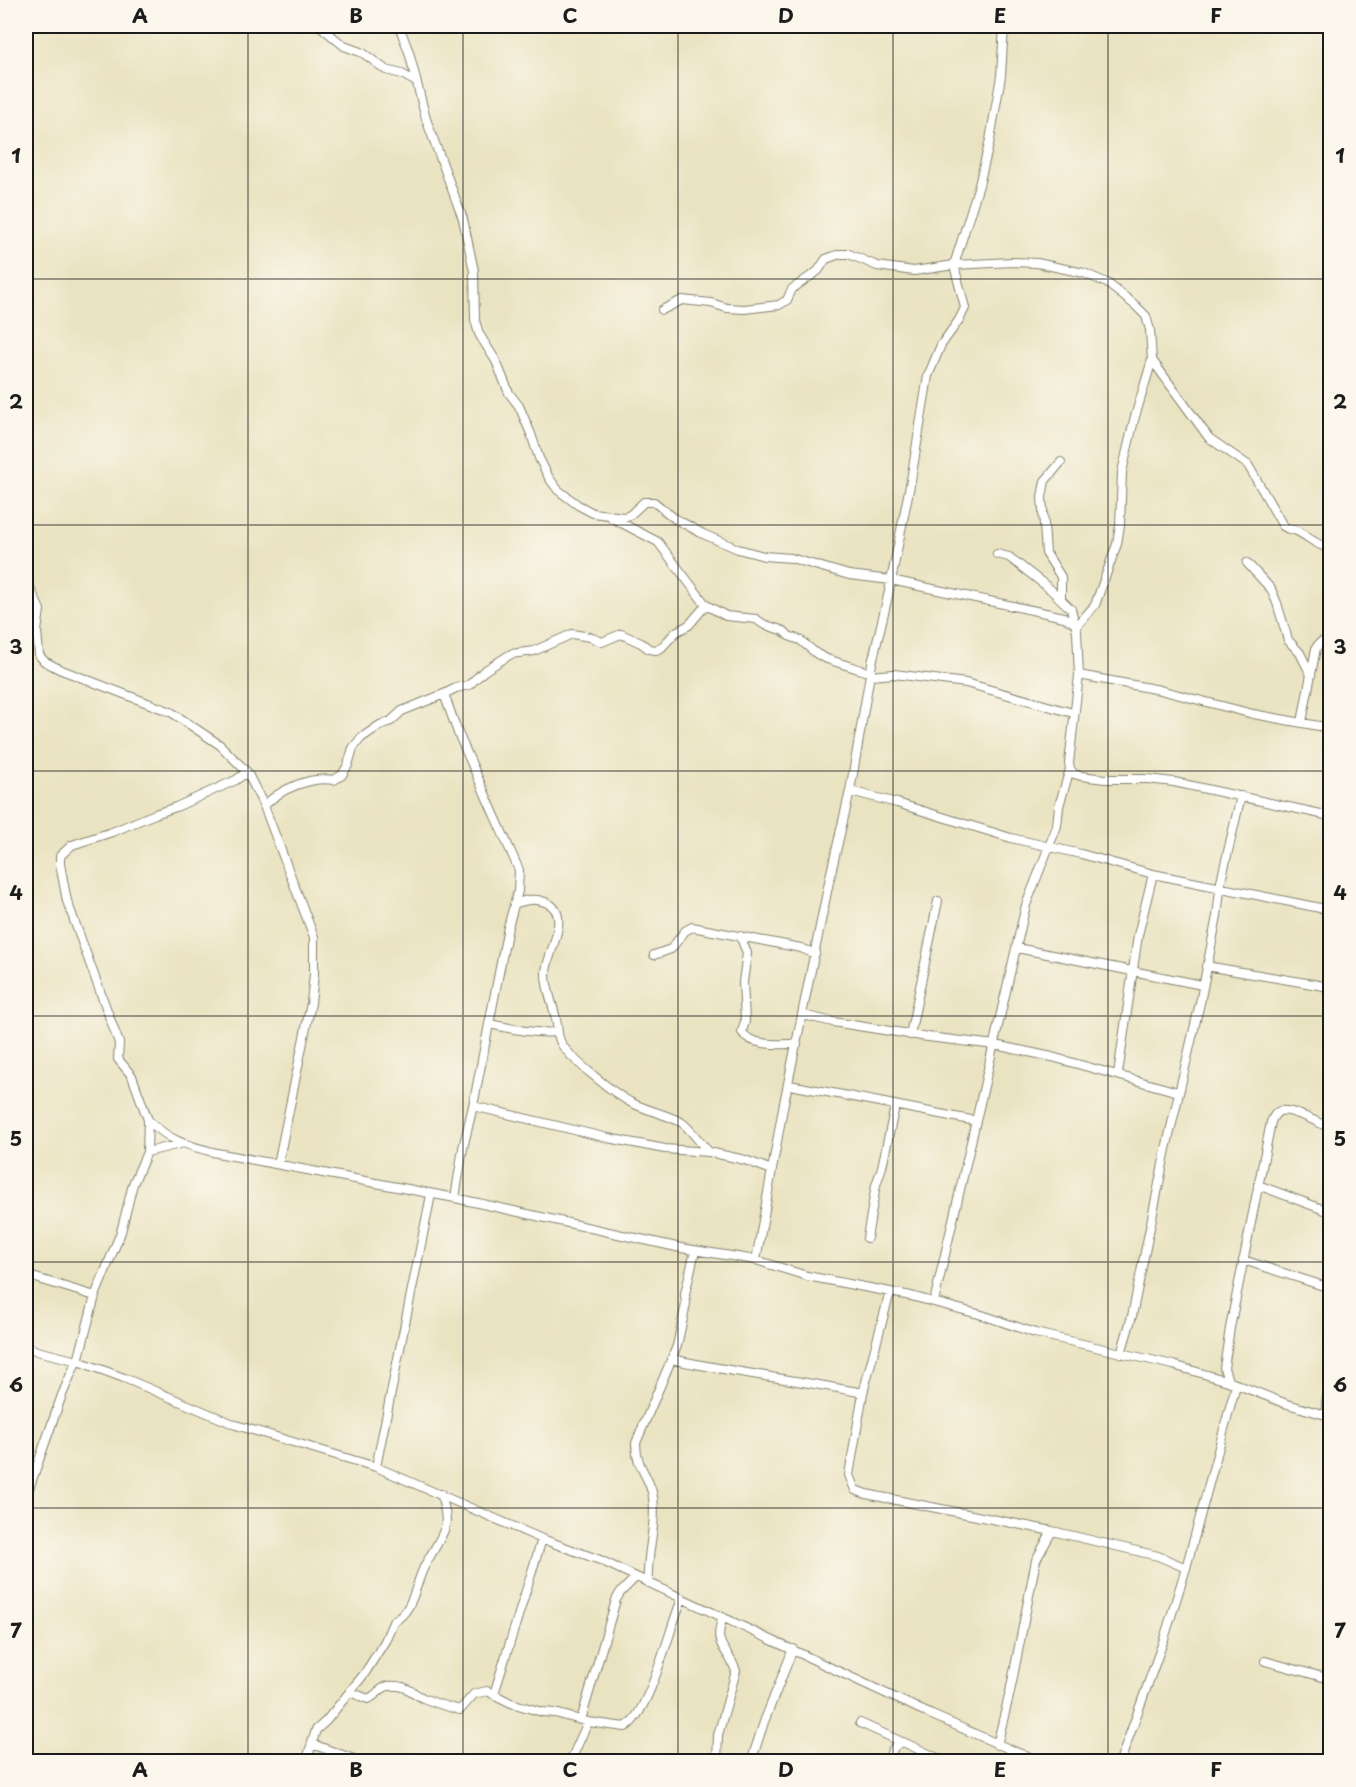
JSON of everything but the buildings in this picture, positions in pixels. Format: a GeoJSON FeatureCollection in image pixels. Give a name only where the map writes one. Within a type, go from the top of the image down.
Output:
{"type":"FeatureCollection","features":[{"type":"Feature","properties":{"kind":"street"},"geometry":{"type":"LineString","coordinates":[[320,26],[344,46],[363,53],[386,70],[402,74],[416,82]]}},
{"type":"Feature","properties":{"kind":"street"},"geometry":{"type":"LineString","coordinates":[[399,26],[426,119],[463,219],[474,271],[476,320],[479,334],[496,361],[509,393],[519,406],[539,458],[558,490],[578,505],[594,513],[624,517],[630,515],[644,502],[654,502],[674,518],[738,549],[791,558],[849,575],[891,579],[1064,617],[1076,626]]}},
{"type":"Feature","properties":{"kind":"street"},"geometry":{"type":"LineString","coordinates":[[756,1260],[830,877],[850,791],[870,674],[912,472],[928,376],[941,345],[959,320],[964,308],[954,265],[979,185],[990,140],[1001,76],[1004,26]]}},
{"type":"Feature","properties":{"kind":"street"},"geometry":{"type":"LineString","coordinates":[[662,310],[681,300],[736,308],[779,305],[787,300],[792,289],[818,271],[826,259],[840,254],[849,254],[877,266],[914,271],[954,265],[1037,263],[1084,273],[1107,283],[1146,316],[1150,330],[1152,360],[1134,420],[1122,472],[1117,544],[1095,605],[1076,626]]}},
{"type":"Feature","properties":{"kind":"street"},"geometry":{"type":"LineString","coordinates":[[1152,360],[1209,438],[1248,465],[1283,526],[1330,548]]}},
{"type":"Feature","properties":{"kind":"street"},"geometry":{"type":"LineString","coordinates":[[1061,462],[1045,481],[1042,497],[1046,553],[1061,577],[1061,599]]}},
{"type":"Feature","properties":{"kind":"street"},"geometry":{"type":"LineString","coordinates":[[608,516],[645,533],[658,542],[706,605],[726,616],[756,619],[763,624],[784,631],[827,659],[870,674],[894,674],[966,683],[1073,713]]}},
{"type":"Feature","properties":{"kind":"street"},"geometry":{"type":"LineString","coordinates":[[997,554],[1008,557],[1071,609],[1076,626],[1079,675],[1068,763],[1074,774],[1105,779],[1147,779],[1174,782],[1330,816]]}},
{"type":"Feature","properties":{"kind":"street"},"geometry":{"type":"LineString","coordinates":[[1247,562],[1271,589],[1288,640],[1300,652],[1311,675]]}},
{"type":"Feature","properties":{"kind":"street"},"geometry":{"type":"LineString","coordinates":[[26,579],[40,610],[37,632],[39,655],[44,660],[59,669],[145,704],[171,712],[220,745],[247,772],[264,806],[314,937],[311,1003],[279,1164]]}},
{"type":"Feature","properties":{"kind":"street"},"geometry":{"type":"LineString","coordinates":[[264,806],[282,791],[308,781],[317,778],[334,780],[342,775],[353,748],[361,738],[380,724],[391,721],[402,711],[456,688],[469,685],[484,671],[512,654],[534,651],[572,634],[590,636],[602,642],[621,634],[649,649],[656,650],[661,648],[676,632],[689,625],[706,605]]}},
{"type":"Feature","properties":{"kind":"street"},"geometry":{"type":"LineString","coordinates":[[1302,722],[1319,643],[1325,640],[1330,641]]}},
{"type":"Feature","properties":{"kind":"street"},"geometry":{"type":"LineString","coordinates":[[1079,675],[1160,690],[1253,714],[1330,728]]}},
{"type":"Feature","properties":{"kind":"street"},"geometry":{"type":"LineString","coordinates":[[444,694],[458,733],[519,870],[518,891],[463,1148],[455,1198]]}},
{"type":"Feature","properties":{"kind":"street"},"geometry":{"type":"LineString","coordinates":[[934,1302],[1026,905],[1037,872],[1050,847],[1057,826],[1059,806],[1070,769]]}},
{"type":"Feature","properties":{"kind":"street"},"geometry":{"type":"LineString","coordinates":[[26,1497],[62,1395],[78,1360],[95,1296],[121,1232],[132,1184],[147,1152],[148,1120],[132,1076],[118,1059],[118,1044],[67,901],[60,856],[72,845],[177,807],[236,780],[247,772]]}},
{"type":"Feature","properties":{"kind":"street"},"geometry":{"type":"LineString","coordinates":[[850,791],[897,802],[1011,838],[1153,874],[1330,910]]}},
{"type":"Feature","properties":{"kind":"street"},"geometry":{"type":"LineString","coordinates":[[1121,1354],[1132,1316],[1178,1092],[1200,1003],[1217,916],[1220,888],[1241,796]]}},
{"type":"Feature","properties":{"kind":"street"},"geometry":{"type":"LineString","coordinates":[[1118,1074],[1138,935],[1153,874]]}},
{"type":"Feature","properties":{"kind":"street"},"geometry":{"type":"LineString","coordinates":[[514,904],[526,900],[540,900],[550,904],[557,912],[559,922],[557,934],[545,974],[560,1041],[568,1053],[628,1101],[688,1126],[709,1152]]}},
{"type":"Feature","properties":{"kind":"street"},"geometry":{"type":"LineString","coordinates":[[910,1035],[938,901]]}},
{"type":"Feature","properties":{"kind":"street"},"geometry":{"type":"LineString","coordinates":[[654,955],[671,949],[689,927],[801,948],[815,954]]}},
{"type":"Feature","properties":{"kind":"street"},"geometry":{"type":"LineString","coordinates":[[740,936],[747,953],[743,982],[745,1021],[742,1032],[749,1039],[797,1044]]}},
{"type":"Feature","properties":{"kind":"street"},"geometry":{"type":"LineString","coordinates":[[1017,948],[1202,985]]}},
{"type":"Feature","properties":{"kind":"street"},"geometry":{"type":"LineString","coordinates":[[1206,966],[1330,987]]}},
{"type":"Feature","properties":{"kind":"street"},"geometry":{"type":"LineString","coordinates":[[803,1015],[910,1035],[995,1045],[1052,1057],[1178,1092]]}},
{"type":"Feature","properties":{"kind":"street"},"geometry":{"type":"LineString","coordinates":[[489,1024],[544,1033],[558,1032]]}},
{"type":"Feature","properties":{"kind":"street"},"geometry":{"type":"LineString","coordinates":[[789,1085],[976,1121]]}},
{"type":"Feature","properties":{"kind":"street"},"geometry":{"type":"LineString","coordinates":[[473,1106],[665,1149],[709,1152],[745,1160],[772,1170]]}},
{"type":"Feature","properties":{"kind":"street"},"geometry":{"type":"LineString","coordinates":[[867,1238],[876,1185],[895,1106]]}},
{"type":"Feature","properties":{"kind":"street"},"geometry":{"type":"LineString","coordinates":[[1228,1381],[1224,1368],[1230,1328],[1274,1114],[1281,1110],[1290,1112],[1330,1128]]}},
{"type":"Feature","properties":{"kind":"street"},"geometry":{"type":"LineString","coordinates":[[148,1120],[164,1135],[181,1143],[217,1153],[455,1198],[590,1230],[695,1251],[756,1260],[807,1276],[934,1302],[1035,1333],[1173,1365],[1228,1381],[1284,1403],[1330,1417]]}},
{"type":"Feature","properties":{"kind":"street"},"geometry":{"type":"LineString","coordinates":[[147,1152],[181,1143]]}},
{"type":"Feature","properties":{"kind":"street"},"geometry":{"type":"LineString","coordinates":[[1258,1185],[1330,1212]]}},
{"type":"Feature","properties":{"kind":"street"},"geometry":{"type":"LineString","coordinates":[[376,1467],[431,1195]]}},
{"type":"Feature","properties":{"kind":"street"},"geometry":{"type":"LineString","coordinates":[[648,1582],[647,1563],[653,1523],[653,1497],[636,1456],[636,1443],[671,1359],[682,1325],[686,1304],[685,1294],[695,1251]]}},
{"type":"Feature","properties":{"kind":"street"},"geometry":{"type":"LineString","coordinates":[[1244,1260],[1330,1288]]}},
{"type":"Feature","properties":{"kind":"street"},"geometry":{"type":"LineString","coordinates":[[26,1275],[95,1296]]}},
{"type":"Feature","properties":{"kind":"street"},"geometry":{"type":"LineString","coordinates":[[890,1292],[863,1393],[849,1475],[855,1490],[1053,1531],[1158,1556],[1186,1568]]}},
{"type":"Feature","properties":{"kind":"street"},"geometry":{"type":"LineString","coordinates":[[26,1346],[37,1351],[78,1360],[236,1425],[376,1467],[648,1582],[997,1745],[1039,1761]]}},
{"type":"Feature","properties":{"kind":"street"},"geometry":{"type":"LineString","coordinates":[[671,1359],[738,1372],[817,1383],[863,1393]]}},
{"type":"Feature","properties":{"kind":"street"},"geometry":{"type":"LineString","coordinates":[[1330,1381],[1326,1403],[1330,1417]]}},
{"type":"Feature","properties":{"kind":"street"},"geometry":{"type":"LineString","coordinates":[[1120,1761],[1164,1639],[1186,1568],[1236,1385]]}},
{"type":"Feature","properties":{"kind":"street"},"geometry":{"type":"LineString","coordinates":[[306,1761],[316,1730],[365,1673],[386,1641],[393,1622],[400,1618],[410,1605],[424,1567],[446,1524],[441,1494]]}},
{"type":"Feature","properties":{"kind":"street"},"geometry":{"type":"LineString","coordinates":[[997,1745],[1036,1560],[1053,1531]]}},
{"type":"Feature","properties":{"kind":"street"},"geometry":{"type":"LineString","coordinates":[[494,1694],[542,1539]]}},
{"type":"Feature","properties":{"kind":"street"},"geometry":{"type":"LineString","coordinates":[[570,1761],[584,1721],[616,1600],[636,1577]]}},
{"type":"Feature","properties":{"kind":"street"},"geometry":{"type":"LineString","coordinates":[[350,1692],[368,1699],[374,1697],[385,1687],[400,1686],[414,1690],[424,1698],[460,1710],[474,1694],[487,1691],[521,1707],[584,1721],[625,1727],[634,1721],[662,1660],[682,1599]]}},
{"type":"Feature","properties":{"kind":"street"},"geometry":{"type":"LineString","coordinates":[[717,1761],[718,1735],[736,1671],[718,1639],[723,1617]]}},
{"type":"Feature","properties":{"kind":"street"},"geometry":{"type":"LineString","coordinates":[[751,1761],[793,1649]]}},
{"type":"Feature","properties":{"kind":"street"},"geometry":{"type":"LineString","coordinates":[[1265,1660],[1330,1679]]}},
{"type":"Feature","properties":{"kind":"street"},"geometry":{"type":"LineString","coordinates":[[860,1723],[946,1761]]}},
{"type":"Feature","properties":{"kind":"street"},"geometry":{"type":"LineString","coordinates":[[888,1761],[893,1749],[897,1744],[903,1742]]}},
{"type":"Feature","properties":{"kind":"street"},"geometry":{"type":"LineString","coordinates":[[312,1744],[362,1761]]}}]}
